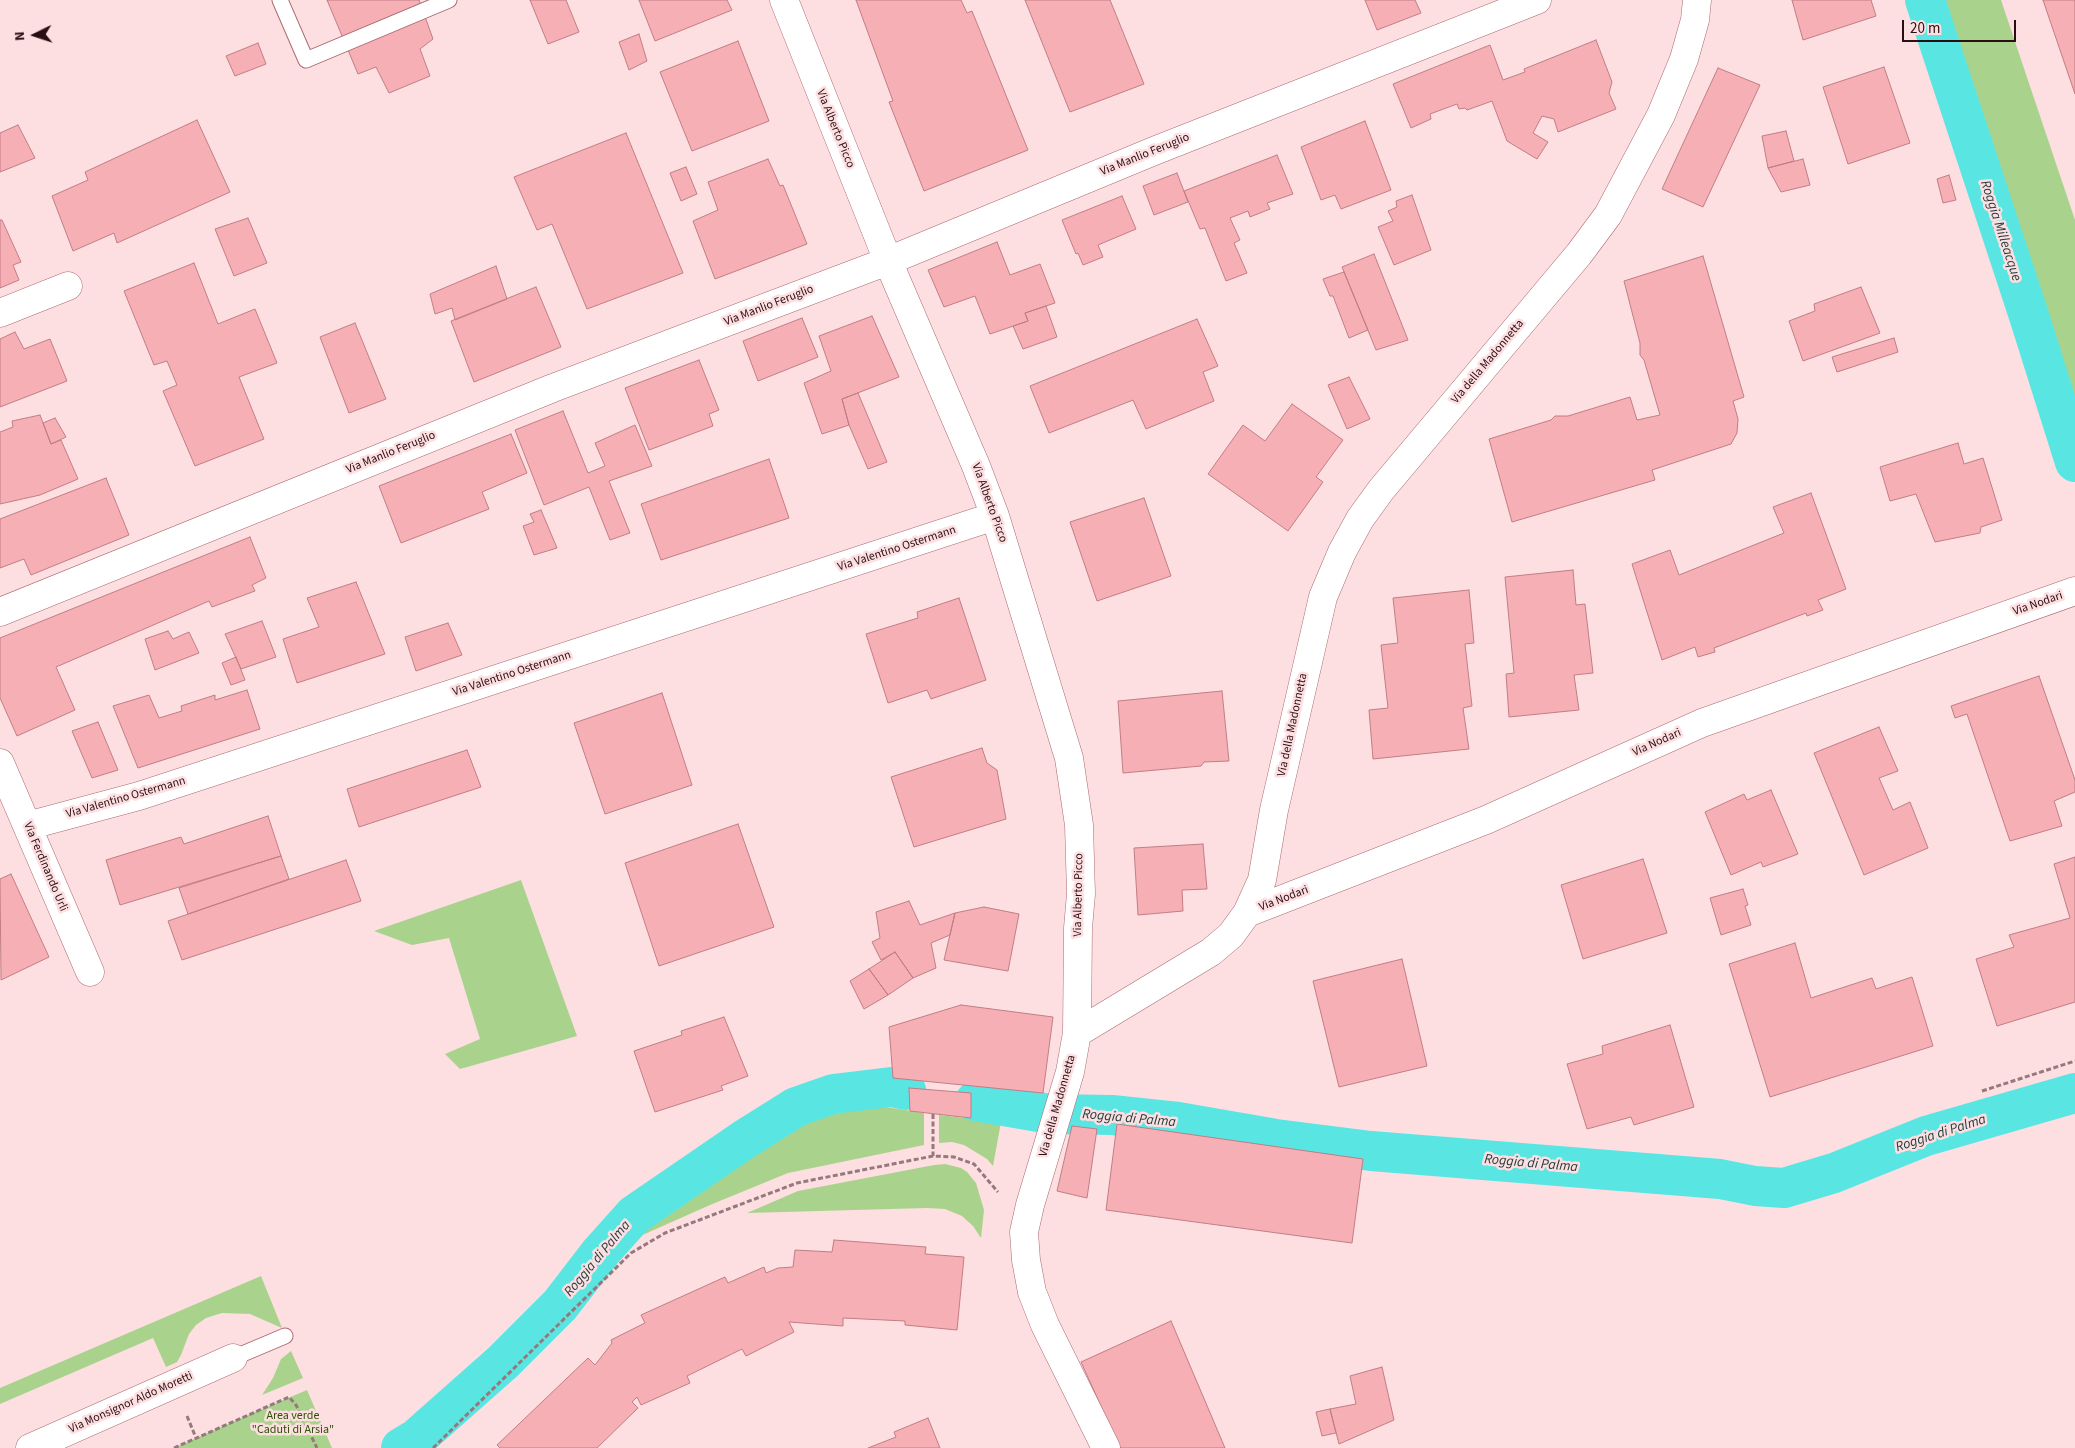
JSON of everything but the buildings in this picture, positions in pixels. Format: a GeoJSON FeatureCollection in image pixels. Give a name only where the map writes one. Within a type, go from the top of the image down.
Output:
{"type":"FeatureCollection","features":[{"type":"Feature","properties":{"kind":"street","name":"Via Alberto Picco"},"geometry":{"type":"LineString","coordinates":[[784,0],[888,261],[976,466],[995,516],[1065,742],[1075,791],[1079,825],[1081,894],[1078,936],[1077,1033]]}},
{"type":"Feature","properties":{"kind":"street","name":"Via Manlio Feruglio"},"geometry":{"type":"LineString","coordinates":[[0,612],[553,388],[888,261],[1154,151],[1537,0]]}},
{"type":"Feature","properties":{"kind":"street","name":"Via della Madonnetta"},"geometry":{"type":"LineString","coordinates":[[1106,1448],[1045,1325],[1032,1292],[1024,1232],[1030,1205],[1070,1072],[1077,1033],[1212,952],[1231,935],[1247,913],[1262,880],[1274,810],[1323,597],[1342,552],[1360,519],[1382,490],[1579,254],[1608,214],[1661,115],[1684,59],[1695,20],[1697,0]]}},
{"type":"Feature","properties":{"kind":"street"},"geometry":{"type":"LineString","coordinates":[[0,313],[68,286]]}},
{"type":"Feature","properties":{"kind":"street","name":"Via Valentino Ostermann"},"geometry":{"type":"LineString","coordinates":[[28,826],[149,793],[995,516]]}},
{"type":"Feature","properties":{"kind":"street","name":"Via Nodari"},"geometry":{"type":"LineString","coordinates":[[1247,913],[1486,820],[1702,723],[2075,591]]}},
{"type":"Feature","properties":{"kind":"street","name":"Via Ferdinando Urli"},"geometry":{"type":"LineString","coordinates":[[0,763],[90,972]]}},
{"type":"Feature","properties":{"kind":"street","name":"Via Monsignor Aldo Moretti"},"geometry":{"type":"LineString","coordinates":[[30,1448],[233,1358]]}},
{"type":"Feature","properties":{"kind":"lane"},"geometry":{"type":"LineString","coordinates":[[280,0],[306,60],[449,0]]}},
{"type":"Feature","properties":{"kind":"lane"},"geometry":{"type":"LineString","coordinates":[[233,1358],[285,1336]]}},
{"type":"Feature","properties":{"kind":"path"},"geometry":{"type":"LineString","coordinates":[[1982,1091],[2075,1061]]}},
{"type":"Feature","properties":{"kind":"path"},"geometry":{"type":"LineString","coordinates":[[933,1114],[933,1156]]}},
{"type":"Feature","properties":{"kind":"path"},"geometry":{"type":"LineString","coordinates":[[434,1448],[631,1253],[665,1233],[797,1183],[933,1156],[954,1157],[974,1164],[993,1186],[1024,1232]]}},
{"type":"Feature","properties":{"kind":"path"},"geometry":{"type":"LineString","coordinates":[[174,1448],[289,1398],[296,1404],[315,1447]]}},
{"type":"Feature","properties":{"kind":"path"},"geometry":{"type":"LineString","coordinates":[[184,1408],[196,1438]]}},
{"type":"Feature","properties":{"kind":"green space"},"geometry":{"type":"Polygon","coordinates":[[[1941,0],[2001,0],[2075,220],[2075,425],[1941,0]]]}},
{"type":"Feature","properties":{"kind":"green space"},"geometry":{"type":"Polygon","coordinates":[[[521,880],[577,1036],[460,1069],[445,1054],[480,1039],[449,938],[412,945],[374,931],[521,880]]]}},
{"type":"Feature","properties":{"kind":"green space"},"geometry":{"type":"Polygon","coordinates":[[[873,1105],[924,1113],[924,1145],[788,1173],[629,1241],[784,1126],[873,1105]]]}},
{"type":"Feature","properties":{"kind":"green space"},"geometry":{"type":"Polygon","coordinates":[[[939,1115],[1001,1122],[993,1166],[987,1159],[964,1145],[952,1142],[939,1143],[939,1115]]]}},
{"type":"Feature","properties":{"kind":"green space"},"geometry":{"type":"Polygon","coordinates":[[[945,1164],[961,1168],[976,1183],[984,1210],[981,1238],[973,1226],[962,1216],[945,1209],[747,1213],[798,1191],[945,1164]]]}},
{"type":"Feature","properties":{"kind":"green space"},"geometry":{"type":"Polygon","coordinates":[[[261,1276],[282,1328],[250,1314],[222,1313],[206,1318],[196,1325],[189,1334],[177,1362],[166,1367],[153,1338],[0,1404],[0,1388],[261,1276]]]}},
{"type":"Feature","properties":{"kind":"green space"},"geometry":{"type":"Polygon","coordinates":[[[291,1351],[303,1378],[262,1395],[273,1378],[281,1359],[291,1351]]]}},
{"type":"Feature","properties":{"kind":"green space","name":"Area verde \"Caduti di Arsia\""},"geometry":{"type":"Polygon","coordinates":[[[307,1390],[332,1448],[174,1448],[255,1412],[307,1390]]]}},
{"type":"Feature","properties":{"kind":"waterway","name":"Roggia Milleacque"},"geometry":{"type":"LineString","coordinates":[[1925,0],[2075,462]]}},
{"type":"Feature","properties":{"kind":"waterway","name":"Roggia di Palma"},"geometry":{"type":"LineString","coordinates":[[401,1448],[416,1439],[503,1362],[560,1305],[600,1253],[634,1215],[745,1139],[796,1107],[833,1094],[891,1087],[906,1090]]}},
{"type":"Feature","properties":{"kind":"waterway","name":"Roggia di Palma"},"geometry":{"type":"LineString","coordinates":[[975,1101],[1050,1114],[1112,1115],[1178,1122],[1276,1139],[1371,1151],[1720,1179],[1755,1186],[1784,1188],[1834,1173],[1926,1136],[2075,1093]]}}]}
